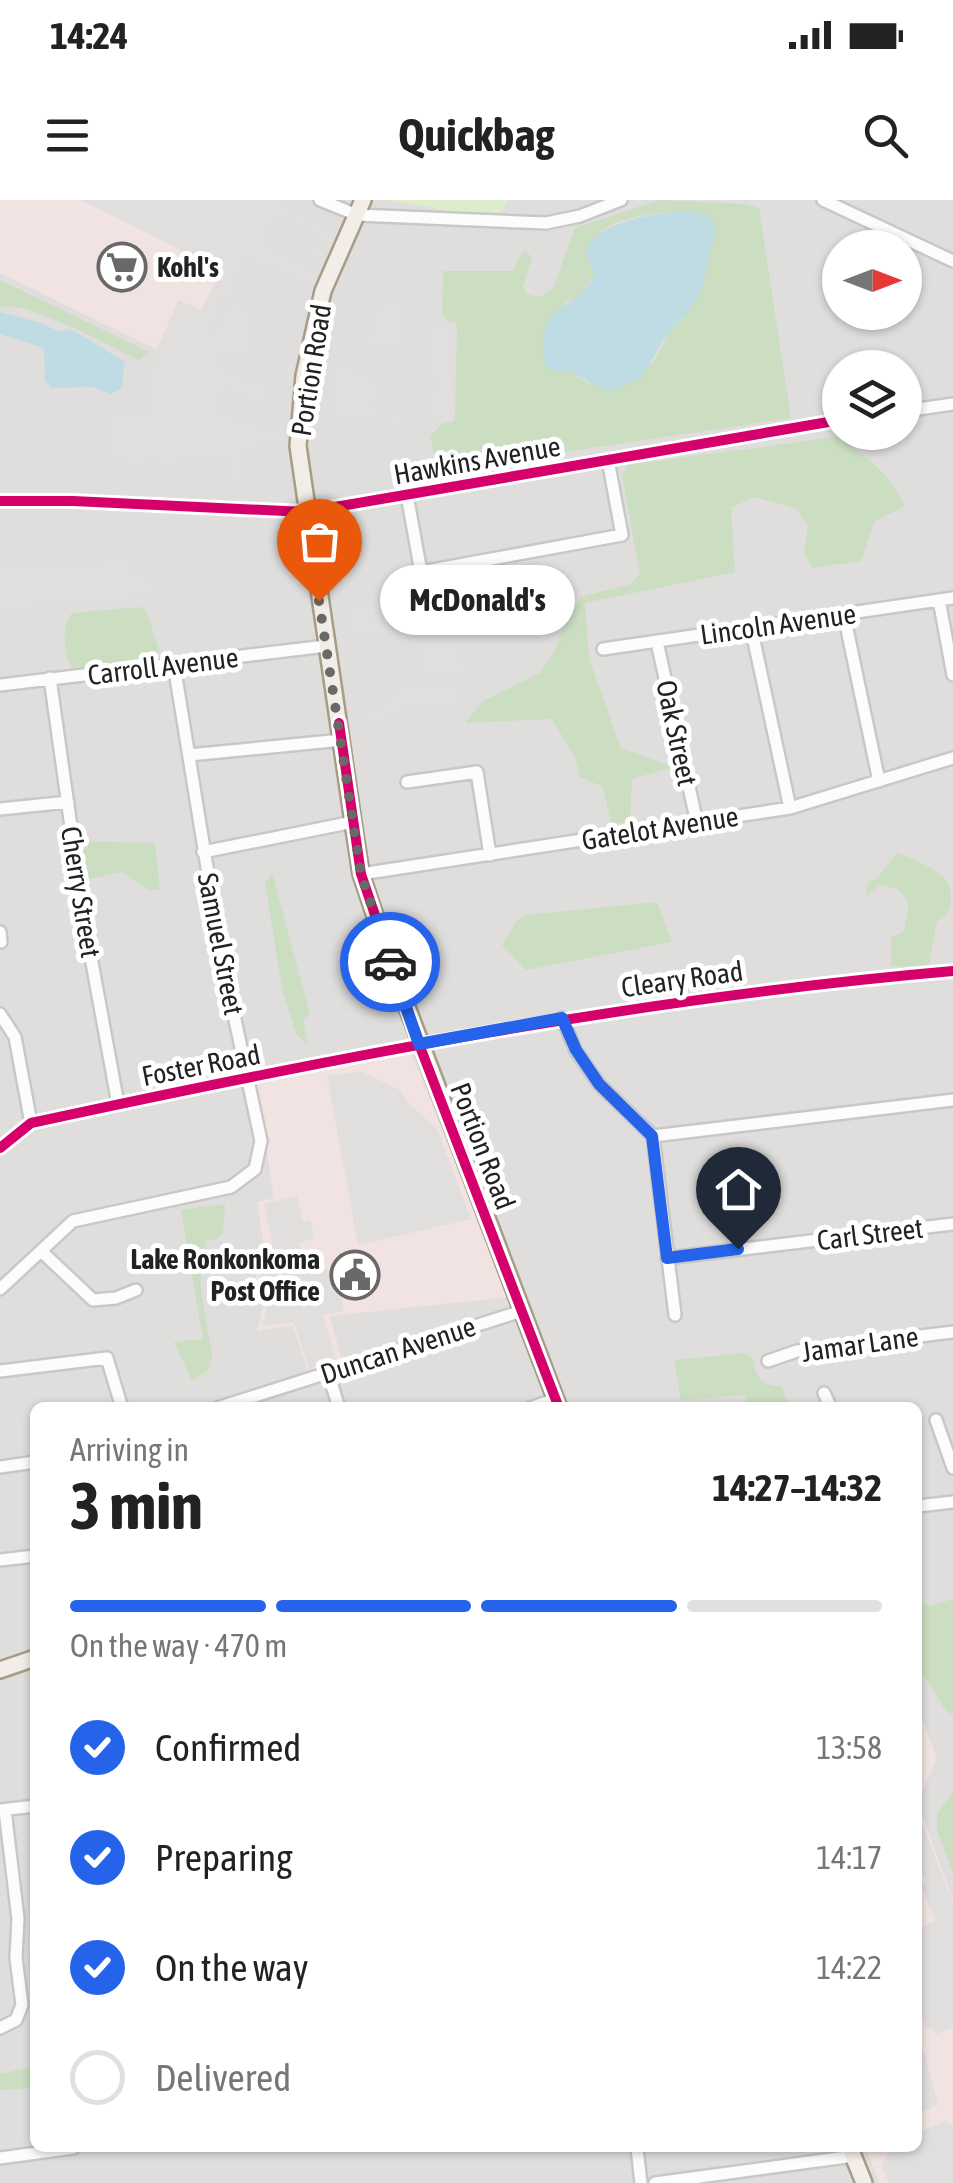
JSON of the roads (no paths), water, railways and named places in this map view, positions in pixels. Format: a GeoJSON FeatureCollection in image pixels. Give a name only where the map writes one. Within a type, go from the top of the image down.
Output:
{"type":"FeatureCollection","features":[{"type":"Feature","properties":{"kind":"main road","name":"Portion Road"},"geometry":{"type":"LineString","coordinates":[[360,208],[323,292],[304,376],[298,446],[352,822],[361,874],[419,1044],[556,1402]]}},
{"type":"Feature","properties":{"kind":"main road"},"geometry":{"type":"LineString","coordinates":[[0,1670],[30,1660]]}},
{"type":"Feature","properties":{"kind":"main road"},"geometry":{"type":"LineString","coordinates":[[852,2152],[864,2183]]}},
{"type":"Feature","properties":{"kind":"street"},"geometry":{"type":"LineString","coordinates":[[320,200],[360,208],[546,224],[621,200]]}},
{"type":"Feature","properties":{"kind":"street"},"geometry":{"type":"LineString","coordinates":[[826,200],[953,261]]}},
{"type":"Feature","properties":{"kind":"street"},"geometry":{"type":"LineString","coordinates":[[922,409],[953,404]]}},
{"type":"Feature","properties":{"kind":"street","name":"Hawkins Avenue"},"geometry":{"type":"LineString","coordinates":[[0,501],[306,512],[822,423]]}},
{"type":"Feature","properties":{"kind":"street"},"geometry":{"type":"LineString","coordinates":[[407,495],[421,572],[622,535],[608,460]]}},
{"type":"Feature","properties":{"kind":"street","name":"Lincoln Avenue"},"geometry":{"type":"LineString","coordinates":[[603,650],[953,598]]}},
{"type":"Feature","properties":{"kind":"street"},"geometry":{"type":"LineString","coordinates":[[939,600],[953,675]]}},
{"type":"Feature","properties":{"kind":"street"},"geometry":{"type":"LineString","coordinates":[[844,614],[879,780]]}},
{"type":"Feature","properties":{"kind":"street"},"geometry":{"type":"LineString","coordinates":[[750,627],[790,808]]}},
{"type":"Feature","properties":{"kind":"street","name":"Oak Street"},"geometry":{"type":"LineString","coordinates":[[657,642],[696,823]]}},
{"type":"Feature","properties":{"kind":"street","name":"Carroll Avenue"},"geometry":{"type":"LineString","coordinates":[[0,685],[326,646]]}},
{"type":"Feature","properties":{"kind":"street","name":"Samuel Street"},"geometry":{"type":"LineString","coordinates":[[0,1289],[74,1220],[220,1190],[250,1174],[258,1162],[262,1141],[222,959],[174,665]]}},
{"type":"Feature","properties":{"kind":"street","name":"Cherry Street"},"geometry":{"type":"LineString","coordinates":[[50,678],[84,919],[118,1104]]}},
{"type":"Feature","properties":{"kind":"street"},"geometry":{"type":"LineString","coordinates":[[189,755],[342,740]]}},
{"type":"Feature","properties":{"kind":"street","name":"Gatelot Avenue"},"geometry":{"type":"LineString","coordinates":[[361,874],[790,808],[953,758]]}},
{"type":"Feature","properties":{"kind":"street"},"geometry":{"type":"LineString","coordinates":[[408,782],[477,772],[490,854]]}},
{"type":"Feature","properties":{"kind":"street"},"geometry":{"type":"LineString","coordinates":[[0,810],[68,802]]}},
{"type":"Feature","properties":{"kind":"street"},"geometry":{"type":"LineString","coordinates":[[203,852],[352,822]]}},
{"type":"Feature","properties":{"kind":"street","name":"Cleary Road"},"geometry":{"type":"LineString","coordinates":[[419,1044],[562,1018],[818,983],[953,971]]}},
{"type":"Feature","properties":{"kind":"street"},"geometry":{"type":"LineString","coordinates":[[0,1014],[15,1037],[31,1123]]}},
{"type":"Feature","properties":{"kind":"street"},"geometry":{"type":"LineString","coordinates":[[562,1018],[576,1050],[599,1084],[652,1136],[674,1315]]}},
{"type":"Feature","properties":{"kind":"street","name":"Foster Road"},"geometry":{"type":"LineString","coordinates":[[0,1148],[31,1123],[419,1044]]}},
{"type":"Feature","properties":{"kind":"street"},"geometry":{"type":"LineString","coordinates":[[652,1136],[953,1100]]}},
{"type":"Feature","properties":{"kind":"street","name":"Carl Street"},"geometry":{"type":"LineString","coordinates":[[667,1258],[953,1224]]}},
{"type":"Feature","properties":{"kind":"street"},"geometry":{"type":"LineString","coordinates":[[40,1251],[92,1300],[116,1298],[136,1290]]}},
{"type":"Feature","properties":{"kind":"street","name":"Duncan Avenue"},"geometry":{"type":"LineString","coordinates":[[236,1402],[522,1311]]}},
{"type":"Feature","properties":{"kind":"street","name":"Jamar Lane"},"geometry":{"type":"LineString","coordinates":[[768,1361],[797,1352],[953,1332]]}},
{"type":"Feature","properties":{"kind":"street"},"geometry":{"type":"LineString","coordinates":[[0,1371],[107,1358],[120,1402]]}},
{"type":"Feature","properties":{"kind":"street"},"geometry":{"type":"LineString","coordinates":[[328,1372],[337,1402]]}},
{"type":"Feature","properties":{"kind":"street"},"geometry":{"type":"LineString","coordinates":[[824,1393],[828,1402]]}},
{"type":"Feature","properties":{"kind":"street"},"geometry":{"type":"LineString","coordinates":[[936,1420],[953,1468]]}},
{"type":"Feature","properties":{"kind":"street"},"geometry":{"type":"LineString","coordinates":[[0,1467],[30,1463]]}},
{"type":"Feature","properties":{"kind":"street"},"geometry":{"type":"LineString","coordinates":[[922,1506],[953,1502]]}},
{"type":"Feature","properties":{"kind":"street"},"geometry":{"type":"LineString","coordinates":[[0,1560],[30,1557]]}},
{"type":"Feature","properties":{"kind":"street"},"geometry":{"type":"LineString","coordinates":[[0,2028],[16,2020],[22,2010],[16,1958],[18,1919],[3,1810],[30,1807]]}},
{"type":"Feature","properties":{"kind":"street"},"geometry":{"type":"LineString","coordinates":[[0,2158],[44,2152]]}},
{"type":"Feature","properties":{"kind":"street"},"geometry":{"type":"LineString","coordinates":[[638,2152],[642,2183]]}},
{"type":"Feature","properties":{"kind":"street"},"geometry":{"type":"LineString","coordinates":[[655,2183],[852,2152]]}},
{"type":"Feature","properties":{"kind":"water"},"geometry":{"type":"Polygon","coordinates":[[[688,211],[708,216],[716,228],[703,281],[692,307],[672,328],[641,375],[633,382],[606,391],[570,371],[557,372],[546,367],[543,346],[549,320],[595,275],[587,245],[621,223],[688,211]]]}},
{"type":"Feature","properties":{"kind":"water"},"geometry":{"type":"Polygon","coordinates":[[[0,312],[58,331],[73,330],[125,362],[121,389],[111,394],[92,387],[52,388],[45,381],[44,348],[0,334],[0,312]]]}},
{"type":"Feature","properties":{"kind":"place","name":"Kohl's"},"geometry":{"type":"Point","coordinates":[122,267]}},
{"type":"Feature","properties":{"kind":"place","name":"McDonald's"},"geometry":{"type":"Point","coordinates":[319,601]}},
{"type":"Feature","properties":{"kind":"place","name":"Lake Ronkonkoma Post Office"},"geometry":{"type":"Point","coordinates":[355,1275]}}]}
